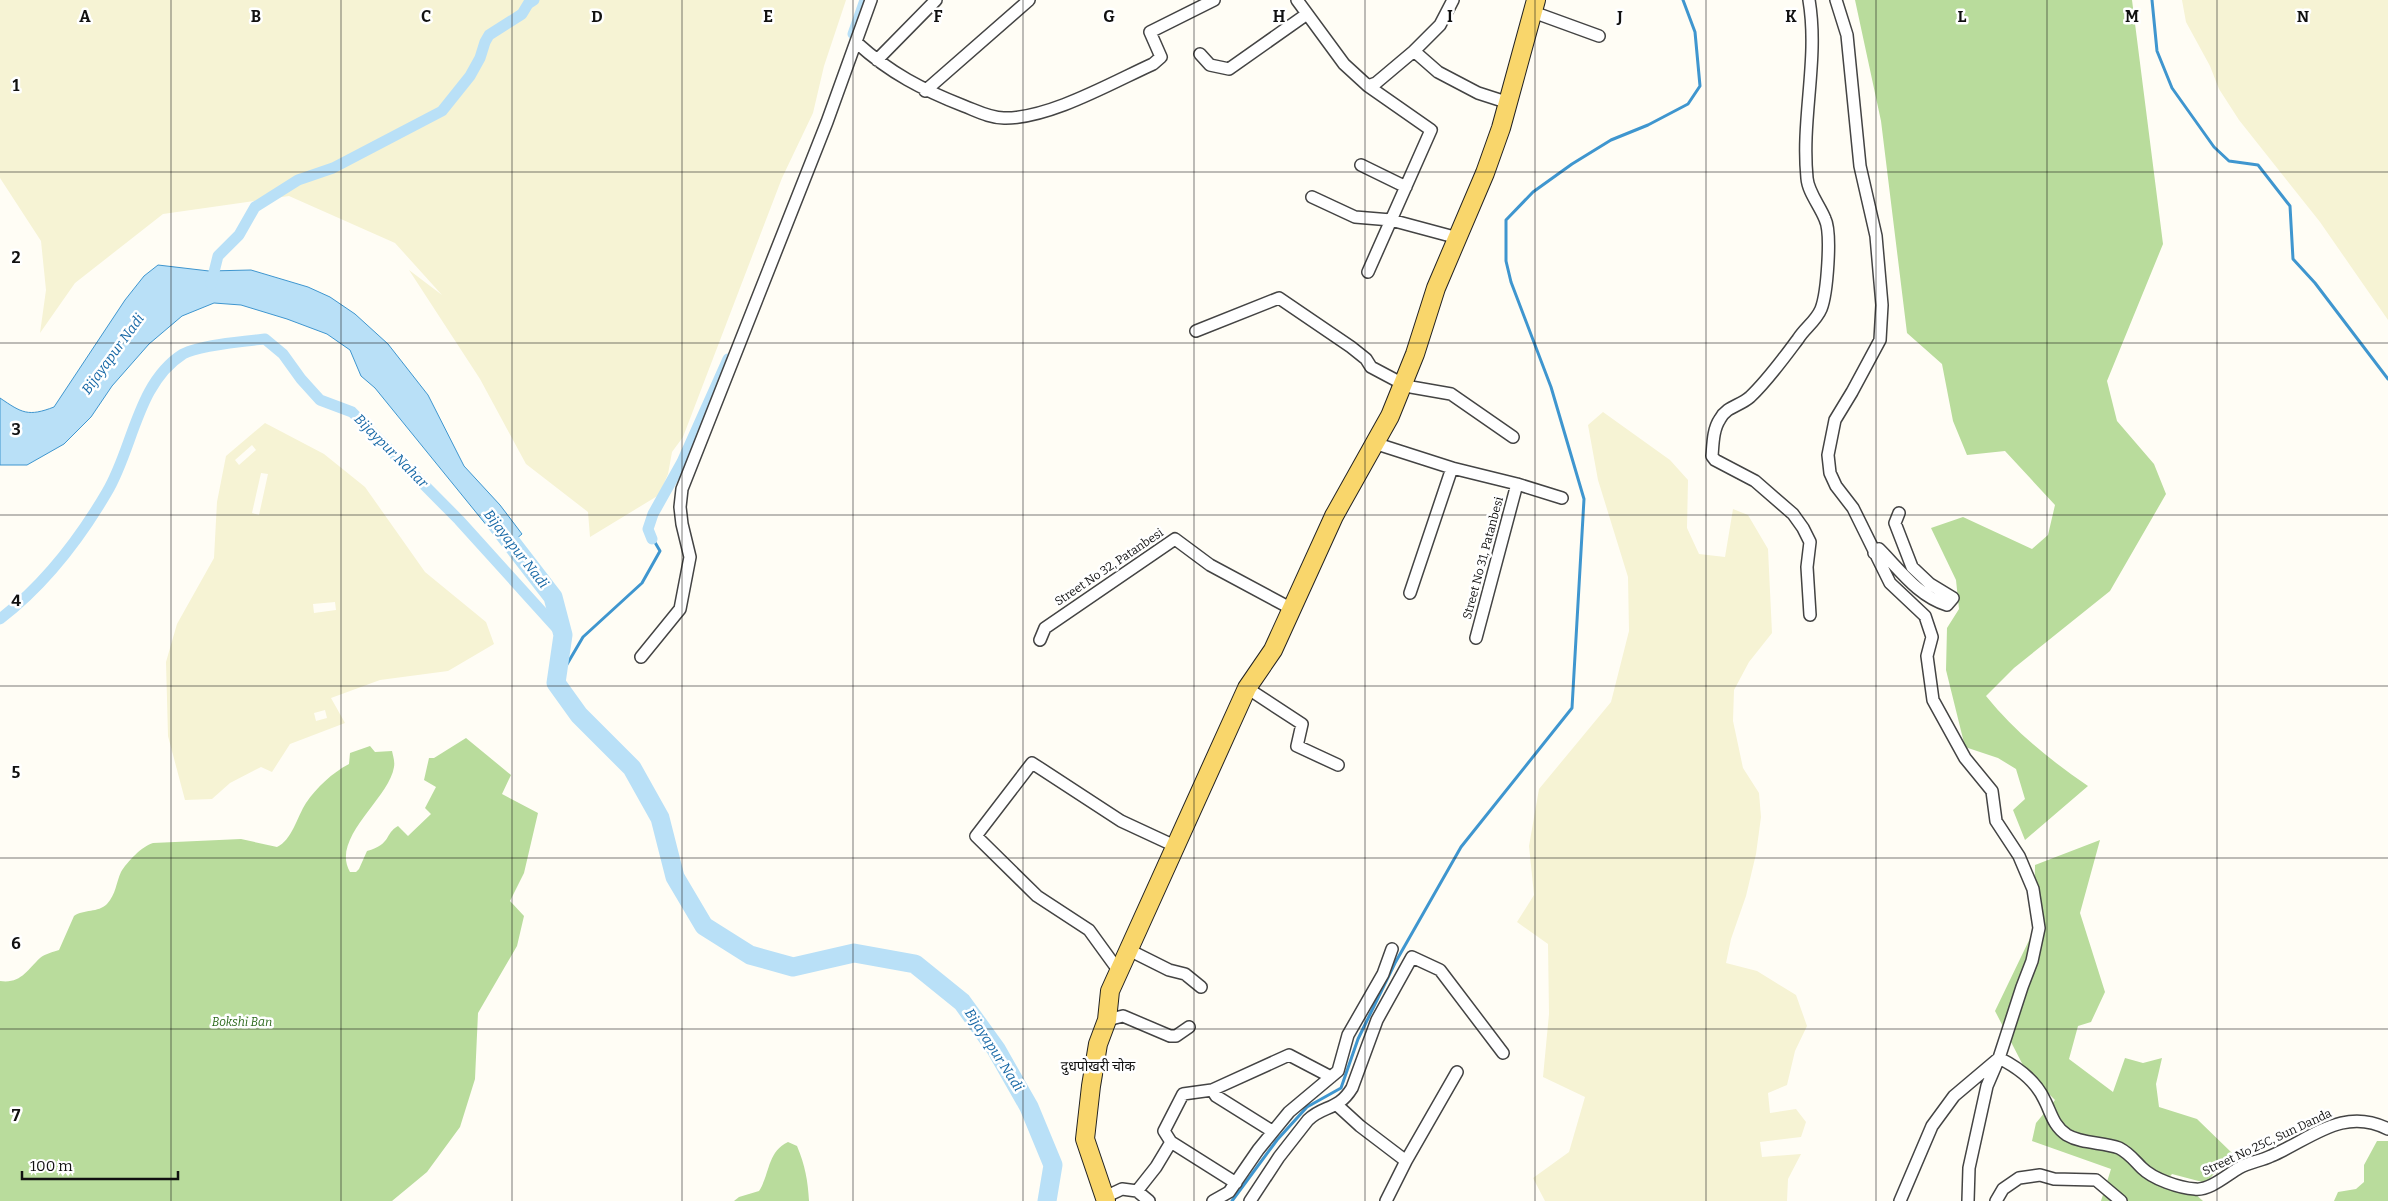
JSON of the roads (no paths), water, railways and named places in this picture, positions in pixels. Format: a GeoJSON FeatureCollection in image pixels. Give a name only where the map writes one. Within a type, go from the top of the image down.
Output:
{"type":"FeatureCollection","features":[{"type":"Feature","properties":{"kind":"main road"},"geometry":{"type":"LineString","coordinates":[[1105,1199],[1086,1139],[1098,1044],[1107,1020],[1110,991],[1118,970],[1177,847],[1212,763],[1247,688],[1273,650],[1334,516],[1390,416],[1436,288],[1485,173],[1508,103],[1534,6]]}},
{"type":"Feature","properties":{"kind":"street"},"geometry":{"type":"LineString","coordinates":[[641,657],[680,609],[690,557],[680,507],[682,489],[857,43],[871,0]]}},
{"type":"Feature","properties":{"kind":"street"},"geometry":{"type":"LineString","coordinates":[[877,60],[936,0]]}},
{"type":"Feature","properties":{"kind":"street"},"geometry":{"type":"LineString","coordinates":[[925,91],[1029,0]]}},
{"type":"Feature","properties":{"kind":"street"},"geometry":{"type":"LineString","coordinates":[[857,43],[877,60],[925,91],[989,116],[1005,118],[1029,115],[1058,106],[1154,64],[1161,57],[1150,32],[1214,0]]}},
{"type":"Feature","properties":{"kind":"street"},"geometry":{"type":"LineString","coordinates":[[1297,0],[1344,64],[1368,86],[1431,130],[1368,272]]}},
{"type":"Feature","properties":{"kind":"street"},"geometry":{"type":"LineString","coordinates":[[1368,86],[1376,83],[1414,51],[1440,25],[1453,0]]}},
{"type":"Feature","properties":{"kind":"street"},"geometry":{"type":"LineString","coordinates":[[1808,0],[1812,18],[1812,50],[1807,120],[1807,180],[1826,221],[1830,246],[1822,308],[1813,323],[1798,338],[1761,385],[1748,399],[1727,410],[1719,420],[1712,456],[1715,460],[1756,481],[1773,494],[1793,514],[1803,528],[1810,542],[1807,567],[1810,615]]}},
{"type":"Feature","properties":{"kind":"street"},"geometry":{"type":"LineString","coordinates":[[1836,0],[1847,35],[1860,166],[1876,236],[1882,306],[1880,340],[1835,420],[1828,455],[1830,473],[1836,486],[1853,508],[1890,583],[1925,616],[1932,637],[1928,656],[1933,700],[1965,758],[1992,791],[1996,821],[2019,856],[2033,889],[2039,928],[2032,962],[1999,1058],[1987,1086],[1968,1168],[1968,1201]]}},
{"type":"Feature","properties":{"kind":"street"},"geometry":{"type":"LineString","coordinates":[[1534,6],[1599,36]]}},
{"type":"Feature","properties":{"kind":"street"},"geometry":{"type":"LineString","coordinates":[[1200,54],[1210,65],[1229,69],[1306,14]]}},
{"type":"Feature","properties":{"kind":"street"},"geometry":{"type":"LineString","coordinates":[[1414,51],[1438,72],[1478,93],[1508,103]]}},
{"type":"Feature","properties":{"kind":"street"},"geometry":{"type":"LineString","coordinates":[[1361,165],[1406,187]]}},
{"type":"Feature","properties":{"kind":"street"},"geometry":{"type":"LineString","coordinates":[[1312,197],[1355,217],[1391,220],[1458,238]]}},
{"type":"Feature","properties":{"kind":"street"},"geometry":{"type":"LineString","coordinates":[[1196,331],[1279,298],[1351,347],[1366,359],[1370,367],[1411,387],[1451,394],[1513,437]]}},
{"type":"Feature","properties":{"kind":"street","name":"Street No 31, Patanbesi"},"geometry":{"type":"LineString","coordinates":[[1374,443],[1452,468],[1517,484],[1476,638]]}},
{"type":"Feature","properties":{"kind":"street"},"geometry":{"type":"LineString","coordinates":[[1410,592],[1452,468]]}},
{"type":"Feature","properties":{"kind":"street"},"geometry":{"type":"LineString","coordinates":[[1517,484],[1562,498]]}},
{"type":"Feature","properties":{"kind":"street"},"geometry":{"type":"LineString","coordinates":[[1874,553],[1879,549],[1915,588],[1938,602],[1947,605],[1953,598],[1930,584],[1912,567],[1894,523],[1899,513]]}},
{"type":"Feature","properties":{"kind":"street","name":"Street No 32, Patanbesi"},"geometry":{"type":"LineString","coordinates":[[1040,640],[1045,628],[1175,539],[1210,565],[1292,609]]}},
{"type":"Feature","properties":{"kind":"street"},"geometry":{"type":"LineString","coordinates":[[1247,688],[1302,724],[1297,746],[1338,765]]}},
{"type":"Feature","properties":{"kind":"street"},"geometry":{"type":"LineString","coordinates":[[1118,970],[1089,930],[1038,896],[976,836],[1032,763],[1121,821],[1177,847]]}},
{"type":"Feature","properties":{"kind":"street"},"geometry":{"type":"LineString","coordinates":[[1213,1201],[1229,1192],[1272,1131],[1289,1112],[1338,1072],[1348,1035],[1383,974],[1392,949]]}},
{"type":"Feature","properties":{"kind":"street"},"geometry":{"type":"LineString","coordinates":[[1129,950],[1169,970],[1185,974],[1201,987]]}},
{"type":"Feature","properties":{"kind":"street"},"geometry":{"type":"LineString","coordinates":[[1250,1201],[1279,1156],[1313,1114],[1337,1104],[1346,1097],[1352,1088],[1377,1020],[1412,957],[1440,970],[1503,1053]]}},
{"type":"Feature","properties":{"kind":"street"},"geometry":{"type":"LineString","coordinates":[[1107,1020],[1123,1016],[1170,1036],[1176,1036],[1189,1027]]}},
{"type":"Feature","properties":{"kind":"street"},"geometry":{"type":"LineString","coordinates":[[1236,1183],[1171,1142],[1164,1131],[1183,1094],[1212,1090],[1289,1055],[1331,1077]]}},
{"type":"Feature","properties":{"kind":"street"},"geometry":{"type":"LineString","coordinates":[[1900,1201],[1932,1126],[1954,1096],[1999,1058]]}},
{"type":"Feature","properties":{"kind":"street","name":"Street No 25C, Sun Danda"},"geometry":{"type":"LineString","coordinates":[[1999,1058],[2012,1064],[2035,1085],[2044,1098],[2054,1122],[2065,1134],[2119,1148],[2156,1179],[2196,1189],[2217,1182],[2246,1164],[2271,1157],[2332,1125],[2350,1120],[2367,1121],[2388,1129]]}},
{"type":"Feature","properties":{"kind":"street"},"geometry":{"type":"LineString","coordinates":[[1386,1201],[1406,1161],[1457,1072]]}},
{"type":"Feature","properties":{"kind":"street"},"geometry":{"type":"LineString","coordinates":[[1212,1090],[1216,1096],[1272,1131]]}},
{"type":"Feature","properties":{"kind":"street"},"geometry":{"type":"LineString","coordinates":[[1337,1104],[1360,1126],[1406,1161]]}},
{"type":"Feature","properties":{"kind":"street"},"geometry":{"type":"LineString","coordinates":[[1137,1191],[1156,1167],[1171,1142]]}},
{"type":"Feature","properties":{"kind":"street"},"geometry":{"type":"LineString","coordinates":[[1996,1201],[2003,1188],[2019,1178],[2040,1175],[2054,1179],[2096,1180],[2122,1201]]}},
{"type":"Feature","properties":{"kind":"street"},"geometry":{"type":"LineString","coordinates":[[1105,1199],[1122,1189],[1137,1191],[1149,1201]]}},
{"type":"Feature","properties":{"kind":"water"},"geometry":{"type":"Polygon","coordinates":[[[158,265],[209,271],[251,270],[308,287],[330,297],[355,314],[388,344],[428,395],[464,466],[500,505],[522,534],[505,548],[375,388],[361,376],[350,350],[327,334],[241,305],[214,303],[182,316],[149,344],[112,386],[91,417],[64,444],[27,465],[0,465],[0,398],[20,410],[31,413],[54,407],[125,300],[144,276],[158,265]]]}},
{"type":"Feature","properties":{"kind":"waterway"},"geometry":{"type":"LineString","coordinates":[[211,284],[218,256],[239,235],[255,207],[298,180],[333,168],[442,111],[470,76],[480,58],[489,35],[522,14],[528,4],[534,0]]}},
{"type":"Feature","properties":{"kind":"waterway"},"geometry":{"type":"LineString","coordinates":[[853,34],[865,0]]}},
{"type":"Feature","properties":{"kind":"waterway"},"geometry":{"type":"LineString","coordinates":[[1232,1201],[1277,1140],[1307,1107],[1341,1088],[1358,1039],[1395,963],[1461,847],[1572,708],[1584,499],[1551,387],[1511,282],[1506,261],[1506,220],[1533,192],[1572,164],[1611,140],[1648,125],[1688,104],[1700,86],[1695,32],[1683,0]]}},
{"type":"Feature","properties":{"kind":"waterway"},"geometry":{"type":"LineString","coordinates":[[2152,0],[2157,51],[2172,88],[2214,147],[2229,161],[2258,165],[2290,206],[2293,259],[2315,283],[2388,379]]}},
{"type":"Feature","properties":{"kind":"waterway","name":"Bijaypur Nahar"},"geometry":{"type":"LineString","coordinates":[[0,619],[46,577],[85,527],[116,475],[146,399],[155,382],[168,366],[183,354],[200,348],[265,339],[283,354],[301,379],[320,400],[352,412],[459,520],[563,635]]}},
{"type":"Feature","properties":{"kind":"waterway"},"geometry":{"type":"LineString","coordinates":[[652,539],[648,529],[653,514],[682,462],[728,359]]}},
{"type":"Feature","properties":{"kind":"waterway","name":"Bijayapur Nadi"},"geometry":{"type":"LineString","coordinates":[[496,523],[553,597],[563,635],[556,683],[579,715],[632,768],[660,818],[675,877],[704,926],[750,955],[793,967],[854,953],[915,964],[962,1002],[996,1049],[1029,1107],[1053,1165],[1047,1201]]}},
{"type":"Feature","properties":{"kind":"waterway"},"geometry":{"type":"LineString","coordinates":[[556,683],[583,637],[642,583],[660,551],[653,539]]}},
{"type":"Feature","properties":{"kind":"district","name":"दुधपोखरी चोक"},"geometry":{"type":"Point","coordinates":[1098,1066]}},
{"type":"Feature","properties":{"kind":"park label","name":"Bokshi Ban"},"geometry":{"type":"Point","coordinates":[242,1022]}}]}
